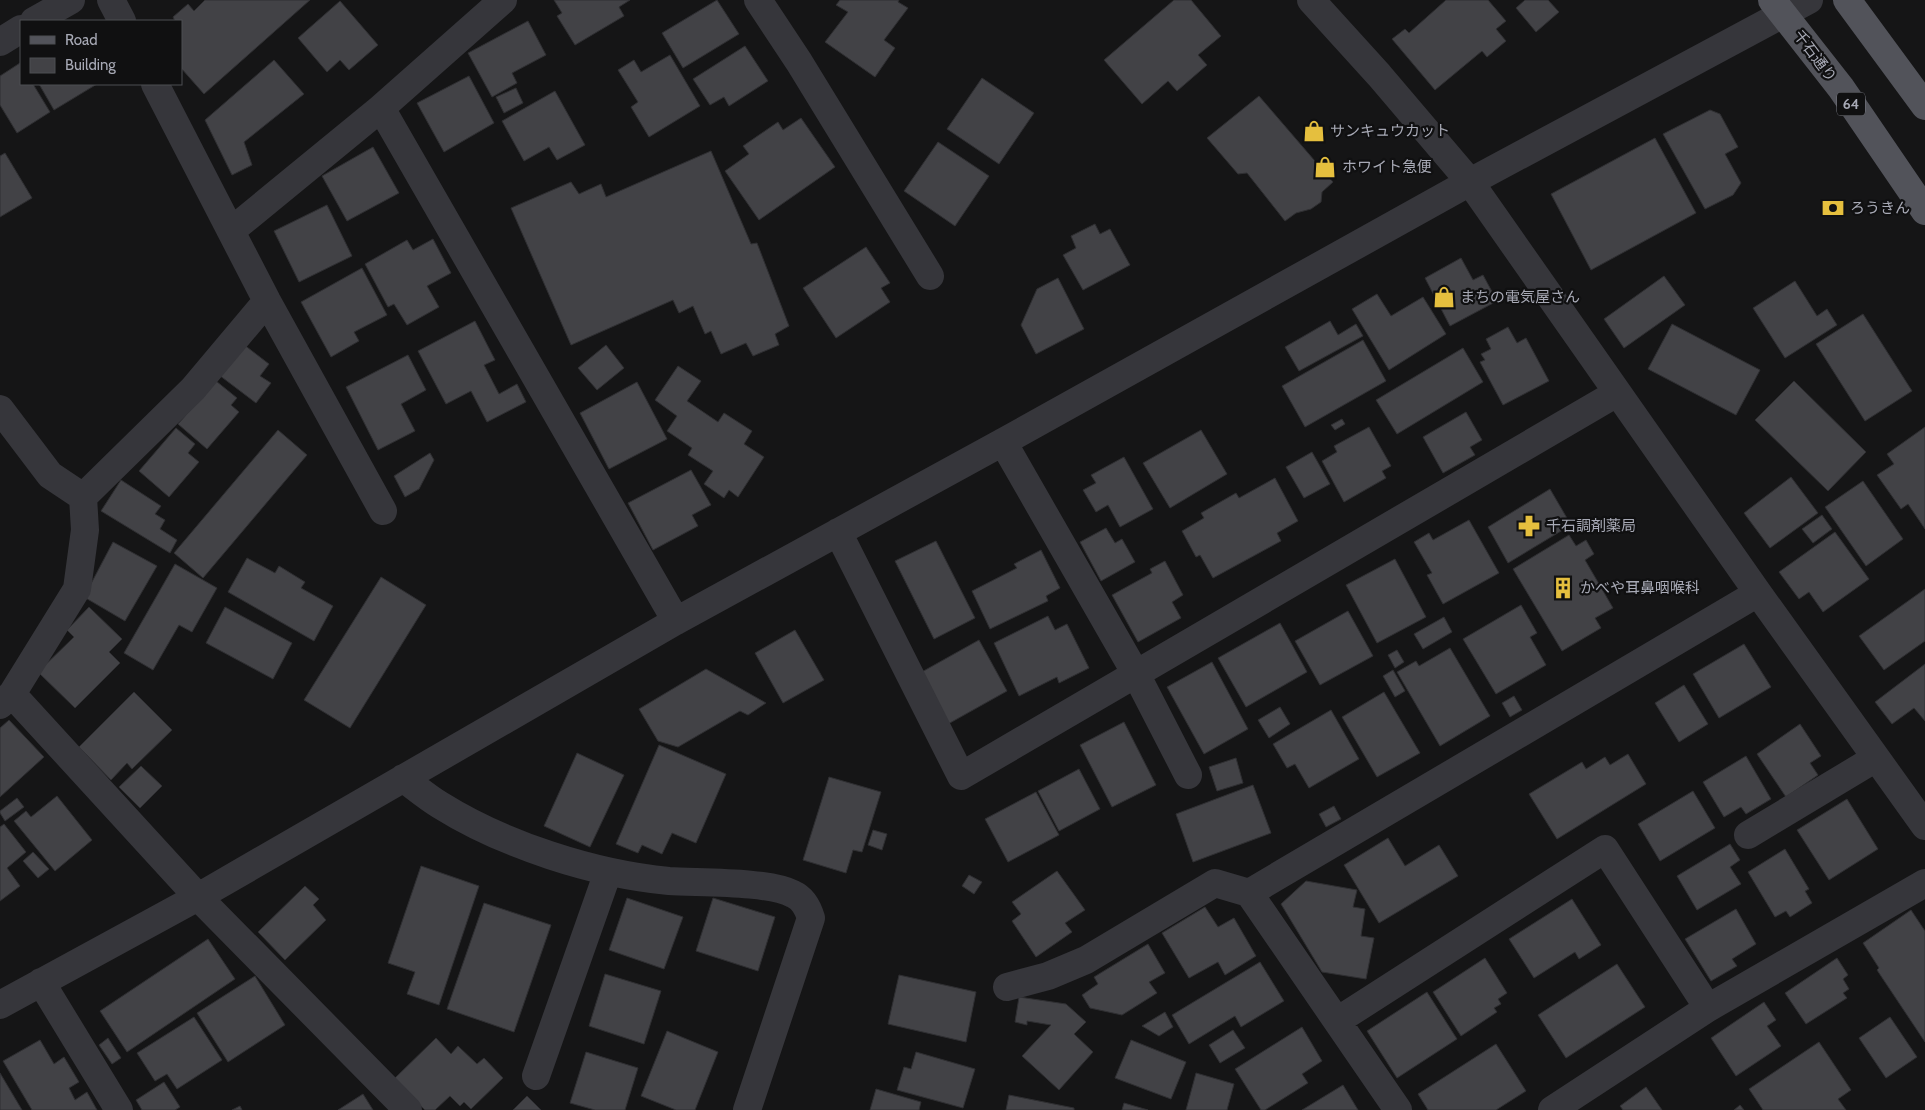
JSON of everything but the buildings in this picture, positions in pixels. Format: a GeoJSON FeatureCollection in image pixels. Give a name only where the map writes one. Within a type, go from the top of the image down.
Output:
{"type":"FeatureCollection","features":[{"type":"Feature","properties":{"kind":"main road"},"geometry":{"type":"LineString","coordinates":[[1847,0],[1925,106]]}},
{"type":"Feature","properties":{"kind":"main road","name":"千石通り"},"geometry":{"type":"LineString","coordinates":[[1778,7],[1840,88],[1925,211]]}},
{"type":"Feature","properties":{"kind":"street"},"geometry":{"type":"LineString","coordinates":[[36,20],[71,0]]}},
{"type":"Feature","properties":{"kind":"street"},"geometry":{"type":"LineString","coordinates":[[111,0],[121,20]]}},
{"type":"Feature","properties":{"kind":"street"},"geometry":{"type":"LineString","coordinates":[[231,231],[381,108],[503,0]]}},
{"type":"Feature","properties":{"kind":"street"},"geometry":{"type":"LineString","coordinates":[[758,0],[799,62],[930,276]]}},
{"type":"Feature","properties":{"kind":"street"},"geometry":{"type":"LineString","coordinates":[[1311,0],[1379,75],[1470,182],[1758,593],[1925,826]]}},
{"type":"Feature","properties":{"kind":"street"},"geometry":{"type":"LineString","coordinates":[[0,1005],[198,897],[676,622],[1470,182],[1778,7],[1809,0]]}},
{"type":"Feature","properties":{"kind":"street"},"geometry":{"type":"LineString","coordinates":[[0,42],[20,30]]}},
{"type":"Feature","properties":{"kind":"street"},"geometry":{"type":"LineString","coordinates":[[156,85],[267,301],[383,511]]}},
{"type":"Feature","properties":{"kind":"street"},"geometry":{"type":"LineString","coordinates":[[381,108],[676,622]]}},
{"type":"Feature","properties":{"kind":"street"},"geometry":{"type":"LineString","coordinates":[[267,301],[193,389],[83,497],[85,530],[78,589],[6,700],[408,1110]]}},
{"type":"Feature","properties":{"kind":"street"},"geometry":{"type":"LineString","coordinates":[[838,532],[961,776],[1617,393]]}},
{"type":"Feature","properties":{"kind":"street"},"geometry":{"type":"LineString","coordinates":[[0,409],[50,475],[83,497]]}},
{"type":"Feature","properties":{"kind":"street"},"geometry":{"type":"LineString","coordinates":[[1002,442],[1136,674],[1188,775]]}},
{"type":"Feature","properties":{"kind":"street"},"geometry":{"type":"LineString","coordinates":[[1249,893],[1758,593]]}},
{"type":"Feature","properties":{"kind":"street"},"geometry":{"type":"LineString","coordinates":[[1748,835],[1876,758]]}},
{"type":"Feature","properties":{"kind":"street"},"geometry":{"type":"LineString","coordinates":[[403,778],[438,804],[466,820],[576,864],[608,872],[668,881],[758,886],[785,890],[796,895],[808,908],[811,918],[747,1110]]}},
{"type":"Feature","properties":{"kind":"street"},"geometry":{"type":"LineString","coordinates":[[1337,1021],[1605,849],[1708,1008]]}},
{"type":"Feature","properties":{"kind":"street"},"geometry":{"type":"LineString","coordinates":[[536,1076],[608,872]]}},
{"type":"Feature","properties":{"kind":"street"},"geometry":{"type":"LineString","coordinates":[[1007,986],[1048,976],[1086,960],[1215,883],[1249,893],[1398,1110]]}},
{"type":"Feature","properties":{"kind":"street"},"geometry":{"type":"LineString","coordinates":[[1552,1110],[1708,1008],[1925,883]]}},
{"type":"Feature","properties":{"kind":"street"},"geometry":{"type":"LineString","coordinates":[[41,982],[119,1110]]}},
{"type":"Feature","properties":{"kind":"place","name":"サンキュウカット"},"geometry":{"type":"Point","coordinates":[1314,131]}},
{"type":"Feature","properties":{"kind":"place","name":"ホワイト急便"},"geometry":{"type":"Point","coordinates":[1325,167]}},
{"type":"Feature","properties":{"kind":"place","name":"ろうきん"},"geometry":{"type":"Point","coordinates":[1833,208]}},
{"type":"Feature","properties":{"kind":"place","name":"まちの電気屋さん"},"geometry":{"type":"Point","coordinates":[1444,297]}},
{"type":"Feature","properties":{"kind":"place","name":"千石調剤薬局"},"geometry":{"type":"Point","coordinates":[1529,526]}},
{"type":"Feature","properties":{"kind":"place","name":"かべや耳鼻咽喉科"},"geometry":{"type":"Point","coordinates":[1563,588]}}]}
